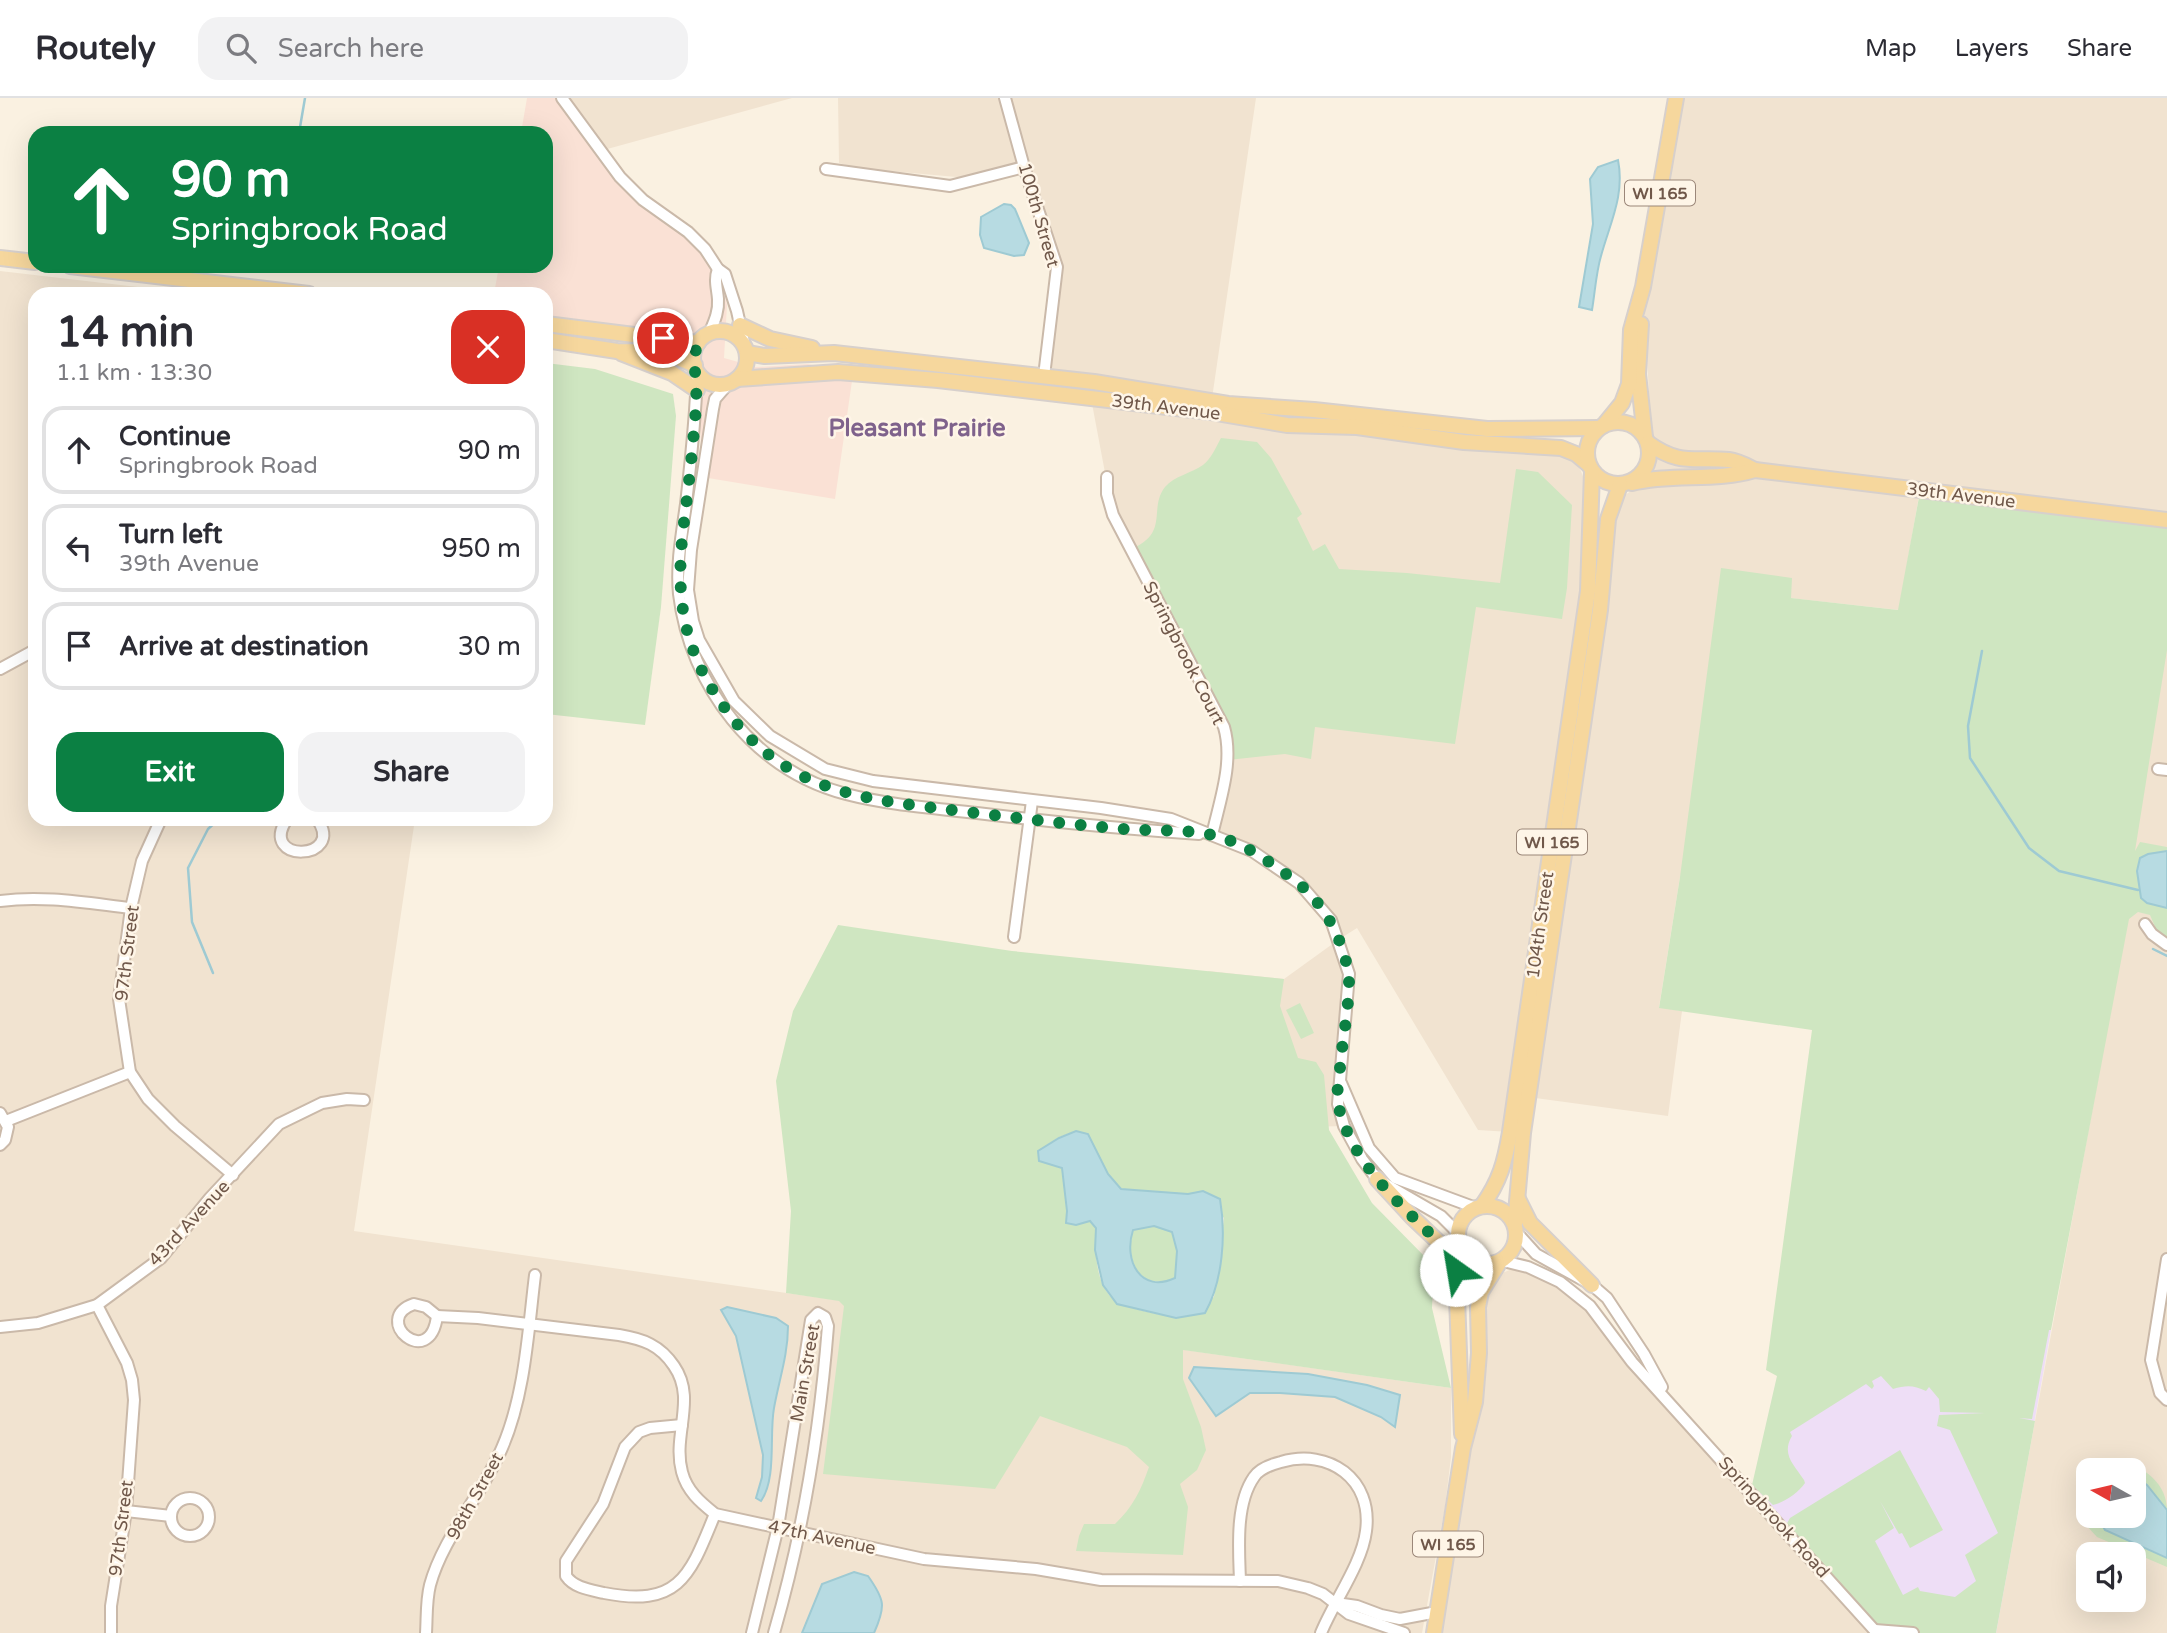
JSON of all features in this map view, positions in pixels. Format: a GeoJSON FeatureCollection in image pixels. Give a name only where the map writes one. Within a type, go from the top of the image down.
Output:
{"type":"FeatureCollection","features":[{"type":"Feature","properties":{"kind":"main road","name":"WI 165"},"geometry":{"type":"LineString","coordinates":[[1590,468],[1587,455],[1592,436],[1622,403],[1629,384],[1629,347],[1643,287],[1676,98]]}},
{"type":"Feature","properties":{"kind":"main road"},"geometry":{"type":"LineString","coordinates":[[0,258],[28,261]]}},
{"type":"Feature","properties":{"kind":"main road"},"geometry":{"type":"LineString","coordinates":[[127,273],[240,287]]}},
{"type":"Feature","properties":{"kind":"main road","name":"WI 165"},"geometry":{"type":"LineString","coordinates":[[1623,484],[1635,480],[1648,463],[1638,374],[1643,287]]}},
{"type":"Feature","properties":{"kind":"main road"},"geometry":{"type":"LineString","coordinates":[[553,325],[704,338],[726,332],[733,335],[746,350],[746,364],[733,381],[711,383],[696,368],[664,352],[617,351],[553,341]]}},
{"type":"Feature","properties":{"kind":"main road"},"geometry":{"type":"LineString","coordinates":[[740,325],[770,339],[834,353]]}},
{"type":"Feature","properties":{"kind":"main road"},"geometry":{"type":"LineString","coordinates":[[696,368],[694,354],[704,338]]}},
{"type":"Feature","properties":{"kind":"main road","name":"39th Avenue"},"geometry":{"type":"LineString","coordinates":[[746,350],[765,356],[834,353],[1044,376],[1216,402],[1466,426],[1515,430],[1601,426]]}},
{"type":"Feature","properties":{"kind":"main road"},"geometry":{"type":"LineString","coordinates":[[617,351],[672,373],[697,390]]}},
{"type":"Feature","properties":{"kind":"main road","name":"39th Avenue"},"geometry":{"type":"LineString","coordinates":[[733,381],[838,372],[938,380],[1210,412],[1287,425],[1357,427],[1464,442],[1561,448],[1576,454],[1590,468]]}},
{"type":"Feature","properties":{"kind":"main road"},"geometry":{"type":"LineString","coordinates":[[1601,426],[1622,422],[1631,424],[1647,440]]}},
{"type":"Feature","properties":{"kind":"main road"},"geometry":{"type":"LineString","coordinates":[[1464,442],[1466,426]]}},
{"type":"Feature","properties":{"kind":"main road","name":"39th Avenue"},"geometry":{"type":"LineString","coordinates":[[1647,440],[1660,452],[1678,459],[1731,460],[1755,470],[2167,520]]}},
{"type":"Feature","properties":{"kind":"main road"},"geometry":{"type":"LineString","coordinates":[[1590,468],[1599,479],[1609,484],[1623,484]]}},
{"type":"Feature","properties":{"kind":"main road","name":"104th Street"},"geometry":{"type":"LineString","coordinates":[[1479,1207],[1493,1191],[1504,1166],[1512,1118],[1588,591],[1590,468]]}},
{"type":"Feature","properties":{"kind":"main road","name":"39th Avenue"},"geometry":{"type":"LineString","coordinates":[[1623,484],[1649,479],[1739,475],[1755,470]]}},
{"type":"Feature","properties":{"kind":"main road","name":"104th Street"},"geometry":{"type":"LineString","coordinates":[[1516,1228],[1523,1133],[1600,610],[1608,519],[1623,484]]}},
{"type":"Feature","properties":{"kind":"main road"},"geometry":{"type":"LineString","coordinates":[[1377,1179],[1450,1253],[1456,1270]]}},
{"type":"Feature","properties":{"kind":"main road"},"geometry":{"type":"LineString","coordinates":[[1518,1198],[1530,1223],[1592,1285]]}},
{"type":"Feature","properties":{"kind":"main road","name":"WI 165"},"geometry":{"type":"LineString","coordinates":[[1463,1448],[1456,1270],[1458,1236],[1463,1218],[1479,1207]]}},
{"type":"Feature","properties":{"kind":"main road"},"geometry":{"type":"LineString","coordinates":[[1479,1207],[1502,1209],[1516,1228]]}},
{"type":"Feature","properties":{"kind":"main road","name":"WI 165"},"geometry":{"type":"LineString","coordinates":[[1434,1633],[1463,1448],[1475,1402],[1479,1300],[1487,1280],[1514,1249],[1516,1228]]}},
{"type":"Feature","properties":{"kind":"main road"},"geometry":{"type":"LineString","coordinates":[[1458,1236],[1467,1257],[1476,1263],[1486,1265],[1501,1262]]}},
{"type":"Feature","properties":{"kind":"street"},"geometry":{"type":"LineString","coordinates":[[562,98],[620,177],[643,200],[688,232],[725,274],[746,350]]}},
{"type":"Feature","properties":{"kind":"street","name":"100th Street"},"geometry":{"type":"LineString","coordinates":[[1005,98],[1024,167],[1057,267],[1044,376]]}},
{"type":"Feature","properties":{"kind":"street"},"geometry":{"type":"LineString","coordinates":[[826,169],[950,186],[1024,167]]}},
{"type":"Feature","properties":{"kind":"street"},"geometry":{"type":"LineString","coordinates":[[704,338],[717,317],[715,278],[718,269]]}},
{"type":"Feature","properties":{"kind":"street"},"geometry":{"type":"LineString","coordinates":[[696,368],[697,390],[679,561],[679,593],[697,663],[729,715],[750,739],[773,759],[794,772],[832,789],[870,799],[1029,820],[1212,835]]}},
{"type":"Feature","properties":{"kind":"street"},"geometry":{"type":"LineString","coordinates":[[733,381],[715,399],[693,539],[688,590],[691,614],[699,640],[734,701],[788,750],[825,769],[873,781],[1171,819],[1252,850],[1299,883],[1331,920],[1349,974],[1338,1104],[1344,1126],[1362,1159],[1377,1179],[1441,1216],[1458,1236]]}},
{"type":"Feature","properties":{"kind":"street","name":"Springbrook Court"},"geometry":{"type":"LineString","coordinates":[[1107,477],[1107,494],[1113,515],[1224,727],[1228,757],[1212,835]]}},
{"type":"Feature","properties":{"kind":"street"},"geometry":{"type":"LineString","coordinates":[[0,668],[28,654]]}},
{"type":"Feature","properties":{"kind":"street"},"geometry":{"type":"LineString","coordinates":[[1014,937],[1032,801]]}},
{"type":"Feature","properties":{"kind":"street","name":"97th Street"},"geometry":{"type":"LineString","coordinates":[[159,826],[142,861],[131,908],[119,999],[130,1072],[148,1099],[175,1126],[233,1175]]}},
{"type":"Feature","properties":{"kind":"street"},"geometry":{"type":"LineString","coordinates":[[282,826],[282,840],[291,850],[304,853],[311,852],[320,842],[320,826]]}},
{"type":"Feature","properties":{"kind":"street"},"geometry":{"type":"LineString","coordinates":[[0,901],[25,897],[131,908]]}},
{"type":"Feature","properties":{"kind":"street"},"geometry":{"type":"LineString","coordinates":[[2145,924],[2152,934],[2167,945]]}},
{"type":"Feature","properties":{"kind":"street"},"geometry":{"type":"LineString","coordinates":[[0,1145],[7,1134],[3,1117],[130,1072]]}},
{"type":"Feature","properties":{"kind":"street"},"geometry":{"type":"LineString","coordinates":[[1339,1077],[1369,1148],[1395,1178],[1479,1207]]}},
{"type":"Feature","properties":{"kind":"street","name":"43rd Avenue"},"geometry":{"type":"LineString","coordinates":[[0,1327],[38,1323],[97,1305],[161,1258],[279,1124],[322,1103],[347,1099],[364,1100]]}},
{"type":"Feature","properties":{"kind":"street","name":"Springbrook Road"},"geometry":{"type":"LineString","coordinates":[[1516,1228],[1536,1254],[1592,1285],[1607,1298],[1623,1320],[1670,1401]]}},
{"type":"Feature","properties":{"kind":"street"},"geometry":{"type":"LineString","coordinates":[[2167,1259],[2151,1360],[2160,1393],[2167,1400]]}},
{"type":"Feature","properties":{"kind":"street","name":"Springbrook Road"},"geometry":{"type":"LineString","coordinates":[[1501,1262],[1528,1267],[1560,1282],[1590,1306],[1632,1362],[1876,1631]]}},
{"type":"Feature","properties":{"kind":"street","name":"98th Street"},"geometry":{"type":"LineString","coordinates":[[426,1633],[430,1586],[438,1563],[481,1492],[503,1445],[518,1397],[534,1275]]}},
{"type":"Feature","properties":{"kind":"street","name":"97th Street"},"geometry":{"type":"LineString","coordinates":[[97,1305],[127,1363],[134,1400],[126,1511],[111,1606],[111,1633]]}},
{"type":"Feature","properties":{"kind":"street","name":"Main Street"},"geometry":{"type":"LineString","coordinates":[[752,1633],[778,1528],[811,1320],[818,1313],[825,1317],[828,1326],[817,1433],[800,1532],[774,1633]]}},
{"type":"Feature","properties":{"kind":"street"},"geometry":{"type":"LineString","coordinates":[[437,1316],[478,1318],[637,1338],[655,1345],[670,1359],[681,1375],[685,1399],[679,1455],[681,1470],[692,1493],[715,1514],[692,1566],[683,1579],[662,1593],[642,1597],[611,1594],[575,1585],[566,1576],[566,1561],[603,1504],[625,1447],[639,1432],[650,1428],[682,1425]]}},
{"type":"Feature","properties":{"kind":"street"},"geometry":{"type":"LineString","coordinates":[[1240,1581],[1241,1516],[1255,1474],[1273,1464],[1295,1458],[1324,1460],[1343,1470],[1359,1487],[1367,1507],[1366,1532],[1356,1562],[1321,1633]]}},
{"type":"Feature","properties":{"kind":"street"},"geometry":{"type":"LineString","coordinates":[[126,1511],[171,1516]]}},
{"type":"Feature","properties":{"kind":"street","name":"47th Avenue"},"geometry":{"type":"LineString","coordinates":[[715,1514],[924,1559],[1036,1569],[1101,1580],[1290,1583],[1323,1594],[1336,1603]]}},
{"type":"Feature","properties":{"kind":"street"},"geometry":{"type":"LineString","coordinates":[[1336,1603],[1357,1606],[1400,1619],[1437,1612]]}},
{"type":"Feature","properties":{"kind":"street"},"geometry":{"type":"LineString","coordinates":[[1336,1603],[1359,1619],[1404,1633]]}},
{"type":"Feature","properties":{"kind":"street"},"geometry":{"type":"LineString","coordinates":[[1876,1631],[1913,1633]]}},
{"type":"Feature","properties":{"kind":"shaded area"},"geometry":{"type":"Polygon","coordinates":[[[527,98],[562,98],[600,151],[702,246],[722,285],[727,305],[724,358],[756,367],[808,364],[853,374],[835,499],[702,477],[698,364],[686,350],[640,335],[553,325],[553,287],[495,287],[498,273],[553,273],[553,126],[522,126],[527,98]]]}},
{"type":"Feature","properties":{"kind":"shaded area"},"geometry":{"type":"Polygon","coordinates":[[[562,98],[792,98],[600,151],[562,98]]]}},
{"type":"Feature","properties":{"kind":"shaded area"},"geometry":{"type":"Polygon","coordinates":[[[838,98],[1256,98],[1210,412],[1379,430],[1458,449],[1496,453],[1559,454],[1574,461],[1581,471],[1586,485],[1588,591],[1510,1132],[1478,1130],[1357,928],[1338,940],[1331,921],[1299,883],[1252,851],[1212,835],[1228,742],[1113,515],[1090,393],[1046,388],[1057,267],[1024,167],[979,179],[856,168],[839,163],[838,98]]]}},
{"type":"Feature","properties":{"kind":"shaded area"},"geometry":{"type":"Polygon","coordinates":[[[1676,98],[2167,98],[2167,1633],[1996,1633],[2124,938],[1967,634],[1984,498],[1920,490],[1899,610],[1790,598],[1680,877],[1659,1007],[1682,1011],[1668,1116],[1528,1097],[1614,496],[1625,495],[1649,479],[1660,452],[1651,429],[1643,287],[1676,98]]]}},
{"type":"Feature","properties":{"kind":"shaded area"},"geometry":{"type":"Polygon","coordinates":[[[0,271],[138,287],[28,287],[28,826],[414,826],[354,1231],[1451,1388],[1451,1457],[1445,1507],[1422,1633],[0,1633],[0,271]]]}},
{"type":"Feature","properties":{"kind":"shaded area"},"geometry":{"type":"Polygon","coordinates":[[[1338,940],[1349,974],[1339,1077],[1344,1126],[1203,1130],[1208,971],[1284,979],[1338,940]]]}},
{"type":"Feature","properties":{"kind":"shaded area"},"geometry":{"type":"Polygon","coordinates":[[[1528,1267],[1575,1293],[1874,1630],[1913,1633],[1434,1633],[1464,1440],[1478,1307],[1500,1274],[1528,1267]]]}},
{"type":"Feature","properties":{"kind":"shaded area"},"geometry":{"type":"Polygon","coordinates":[[[1795,1299],[2002,1315],[2051,1330],[1996,1633],[1875,1630],[1751,1492],[1795,1299]]]}},
{"type":"Feature","properties":{"kind":"green space"},"geometry":{"type":"Polygon","coordinates":[[[553,364],[595,369],[673,394],[676,416],[661,607],[645,725],[553,715],[553,364]]]}},
{"type":"Feature","properties":{"kind":"green space"},"geometry":{"type":"Polygon","coordinates":[[[1221,438],[1257,442],[1271,458],[1302,514],[1297,518],[1313,551],[1325,544],[1339,569],[1500,583],[1516,469],[1538,472],[1572,505],[1567,588],[1562,619],[1476,607],[1455,744],[1315,727],[1311,759],[1285,754],[1228,760],[1228,742],[1131,549],[1150,536],[1160,495],[1165,487],[1203,465],[1221,438]]]}},
{"type":"Feature","properties":{"kind":"green space"},"geometry":{"type":"Polygon","coordinates":[[[1919,497],[2167,520],[2167,650],[2135,851],[2140,842],[2167,847],[2167,851],[2148,854],[2147,903],[2167,908],[2167,942],[2159,936],[2150,915],[2138,912],[2129,919],[2032,1419],[2019,1418],[2035,1421],[1996,1633],[1875,1630],[1786,1525],[1790,1518],[1900,1450],[1943,1530],[1910,1548],[1880,1501],[1894,1528],[1875,1541],[1903,1595],[1918,1587],[1920,1591],[1955,1597],[1976,1581],[1965,1555],[1998,1533],[1950,1430],[1937,1426],[1939,1415],[1985,1413],[1940,1412],[1939,1399],[1929,1387],[1926,1391],[1910,1386],[1893,1389],[1881,1376],[1872,1381],[1872,1389],[1866,1384],[1790,1432],[1792,1436],[1788,1454],[1805,1483],[1795,1494],[1773,1505],[1752,1485],[1777,1376],[1766,1370],[1812,1030],[1659,1008],[1680,877],[1721,568],[1792,578],[1791,598],[1898,610],[1919,497]]]}},
{"type":"Feature","properties":{"kind":"green space"},"geometry":{"type":"Polygon","coordinates":[[[838,925],[1012,951],[1284,979],[1280,1006],[1298,1058],[1316,1062],[1324,1075],[1329,1130],[1372,1203],[1434,1266],[1432,1308],[1451,1388],[1183,1350],[1183,1379],[1201,1427],[1206,1450],[1197,1470],[1180,1484],[1188,1507],[1183,1555],[1076,1551],[1084,1524],[1115,1524],[1121,1518],[1136,1498],[1149,1467],[1127,1447],[1040,1416],[995,1489],[823,1474],[844,1306],[839,1301],[786,1293],[791,1211],[776,1081],[793,1011],[838,925]],[[1076,1131],[1059,1137],[1038,1151],[1062,1168],[1066,1223],[1090,1221],[1096,1228],[1098,1268],[1109,1295],[1127,1307],[1176,1318],[1214,1297],[1224,1218],[1203,1191],[1188,1194],[1121,1189],[1108,1174],[1088,1134],[1076,1131]]]}},
{"type":"Feature","properties":{"kind":"green space"},"geometry":{"type":"Polygon","coordinates":[[[1300,1003],[1314,1033],[1301,1039],[1286,1010],[1300,1003]]]}},
{"type":"Feature","properties":{"kind":"green space"},"geometry":{"type":"Polygon","coordinates":[[[1154,1226],[1172,1232],[1177,1251],[1175,1278],[1152,1281],[1138,1271],[1133,1262],[1133,1230],[1154,1226]]]}},
{"type":"Feature","properties":{"kind":"green space"},"geometry":{"type":"Polygon","coordinates":[[[2146,1472],[2163,1492],[2167,1510],[2147,1485],[2146,1472]]]}},
{"type":"Feature","properties":{"kind":"green space"},"geometry":{"type":"Polygon","coordinates":[[[2089,1528],[2105,1528],[2132,1542],[2109,1542],[2097,1537],[2089,1528]]]}},
{"type":"Feature","properties":{"kind":"green space"},"geometry":{"type":"Polygon","coordinates":[[[2146,1548],[2167,1558],[2167,1567],[2146,1558],[2146,1548]]]}},
{"type":"Feature","properties":{"kind":"water"},"geometry":{"type":"Polygon","coordinates":[[[1618,160],[1618,197],[1599,262],[1592,310],[1579,307],[1593,224],[1590,179],[1598,167],[1618,160]]]}},
{"type":"Feature","properties":{"kind":"water"},"geometry":{"type":"Polygon","coordinates":[[[1004,204],[1015,209],[1029,243],[1024,255],[1014,256],[984,248],[980,235],[981,217],[1004,204]]]}},
{"type":"Feature","properties":{"kind":"water"},"geometry":{"type":"Polygon","coordinates":[[[2167,851],[2167,908],[2147,903],[2141,898],[2137,871],[2140,858],[2167,851]]]}},
{"type":"Feature","properties":{"kind":"water"},"geometry":{"type":"Polygon","coordinates":[[[1076,1131],[1088,1134],[1108,1174],[1121,1189],[1188,1194],[1203,1191],[1220,1199],[1222,1257],[1216,1287],[1205,1313],[1176,1318],[1117,1304],[1103,1285],[1095,1250],[1096,1228],[1090,1221],[1076,1225],[1066,1223],[1062,1168],[1039,1161],[1038,1151],[1076,1131]],[[1154,1226],[1133,1230],[1133,1263],[1144,1278],[1163,1282],[1175,1278],[1177,1251],[1172,1232],[1154,1226]]]}},
{"type":"Feature","properties":{"kind":"water"},"geometry":{"type":"Polygon","coordinates":[[[727,1307],[776,1318],[788,1326],[773,1419],[769,1481],[761,1501],[756,1498],[762,1477],[763,1455],[736,1336],[721,1310],[727,1307]]]}},
{"type":"Feature","properties":{"kind":"water"},"geometry":{"type":"Polygon","coordinates":[[[1194,1367],[1308,1374],[1367,1385],[1400,1395],[1395,1427],[1381,1417],[1335,1397],[1280,1393],[1250,1393],[1216,1416],[1189,1378],[1194,1367]]]}},
{"type":"Feature","properties":{"kind":"water"},"geometry":{"type":"Polygon","coordinates":[[[2146,1484],[2167,1510],[2167,1558],[2146,1549],[2146,1542],[2132,1542],[2104,1528],[2146,1528],[2146,1484]]]}},
{"type":"Feature","properties":{"kind":"water"},"geometry":{"type":"Polygon","coordinates":[[[854,1572],[868,1576],[881,1597],[881,1616],[874,1633],[802,1633],[822,1584],[854,1572]]]}},
{"type":"Feature","properties":{"kind":"waterway"},"geometry":{"type":"LineString","coordinates":[[300,126],[305,98]]}},
{"type":"Feature","properties":{"kind":"waterway"},"geometry":{"type":"LineString","coordinates":[[1982,651],[1968,726],[1970,758],[2029,848],[2059,871],[2138,890]]}},
{"type":"Feature","properties":{"kind":"waterway"},"geometry":{"type":"LineString","coordinates":[[211,826],[188,868],[192,922],[213,973]]}},
{"type":"Feature","properties":{"kind":"waterway"},"geometry":{"type":"LineString","coordinates":[[2153,949],[2167,956]]}},
{"type":"Feature","properties":{"kind":"district","name":"Pleasant Prairie"},"geometry":{"type":"Point","coordinates":[917,428]}},
{"type":"Feature","properties":{"kind":"route"},"geometry":{"type":"LineString","coordinates":[[663,338],[698,343],[694,354],[697,372],[696,403],[678,578],[683,615],[691,646],[705,679],[740,729],[773,759],[810,780],[844,794],[1029,820],[1212,835],[1252,850],[1299,883],[1331,920],[1349,974],[1338,1104],[1344,1126],[1362,1159],[1377,1179],[1450,1253],[1456,1270]]}}]}
